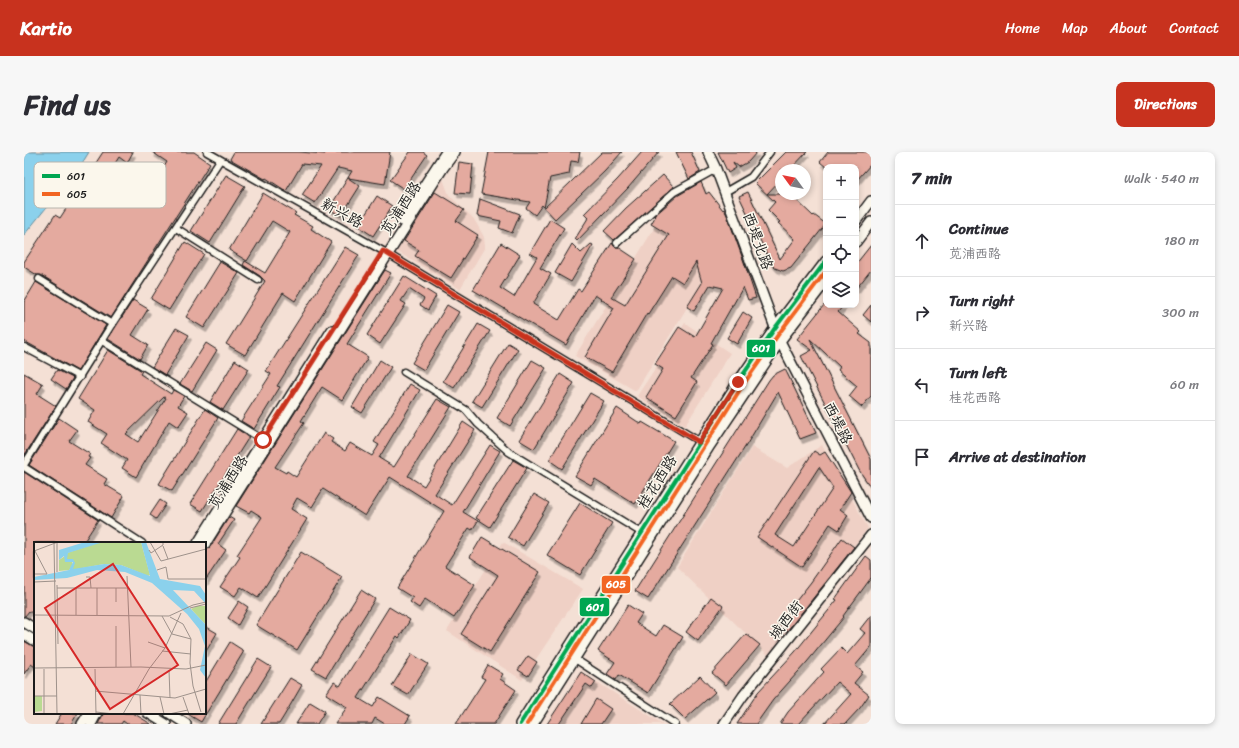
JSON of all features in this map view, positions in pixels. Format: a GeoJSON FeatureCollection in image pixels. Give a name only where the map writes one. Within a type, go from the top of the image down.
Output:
{"type":"FeatureCollection","features":[{"type":"Feature","properties":{"kind":"street","name":"新兴路"},"geometry":{"type":"LineString","coordinates":[[207,152],[385,252],[709,447]]}},
{"type":"Feature","properties":{"kind":"street","name":"苋浦西路"},"geometry":{"type":"LineString","coordinates":[[206,542],[446,152]]}},
{"type":"Feature","properties":{"kind":"street","name":"苋浦西路"},"geometry":{"type":"LineString","coordinates":[[199,542],[385,252],[454,152]]}},
{"type":"Feature","properties":{"kind":"street","name":"西堤北路"},"geometry":{"type":"LineString","coordinates":[[708,152],[725,192],[780,341]]}},
{"type":"Feature","properties":{"kind":"street"},"geometry":{"type":"LineString","coordinates":[[725,192],[751,177],[770,152]]}},
{"type":"Feature","properties":{"kind":"street"},"geometry":{"type":"LineString","coordinates":[[140,542],[24,466],[112,324],[220,160]]}},
{"type":"Feature","properties":{"kind":"street"},"geometry":{"type":"LineString","coordinates":[[617,243],[674,192],[716,169]]}},
{"type":"Feature","properties":{"kind":"street"},"geometry":{"type":"LineString","coordinates":[[859,217],[871,201]]}},
{"type":"Feature","properties":{"kind":"street"},"geometry":{"type":"LineString","coordinates":[[176,228],[258,280]]}},
{"type":"Feature","properties":{"kind":"street"},"geometry":{"type":"LineString","coordinates":[[859,239],[869,228]]}},
{"type":"Feature","properties":{"kind":"street","name":"桂花西路"},"geometry":{"type":"LineString","coordinates":[[520,724],[699,442],[775,328],[823,265]]}},
{"type":"Feature","properties":{"kind":"street"},"geometry":{"type":"LineString","coordinates":[[39,279],[112,324]]}},
{"type":"Feature","properties":{"kind":"street","name":"桂花西路"},"geometry":{"type":"LineString","coordinates":[[533,724],[709,447],[780,341],[823,285]]}},
{"type":"Feature","properties":{"kind":"street"},"geometry":{"type":"LineString","coordinates":[[102,341],[263,440]]}},
{"type":"Feature","properties":{"kind":"street","name":"西堤路"},"geometry":{"type":"LineString","coordinates":[[780,341],[871,518]]}},
{"type":"Feature","properties":{"kind":"street"},"geometry":{"type":"LineString","coordinates":[[24,347],[80,377]]}},
{"type":"Feature","properties":{"kind":"street"},"geometry":{"type":"LineString","coordinates":[[404,372],[466,410],[478,424],[510,452],[642,533]]}},
{"type":"Feature","properties":{"kind":"street","name":"城西街"},"geometry":{"type":"LineString","coordinates":[[724,724],[743,696],[871,535]]}},
{"type":"Feature","properties":{"kind":"street"},"geometry":{"type":"LineString","coordinates":[[24,622],[34,628]]}},
{"type":"Feature","properties":{"kind":"street"},"geometry":{"type":"LineString","coordinates":[[24,634],[34,640]]}},
{"type":"Feature","properties":{"kind":"street"},"geometry":{"type":"LineString","coordinates":[[575,659],[675,724]]}},
{"type":"Feature","properties":{"kind":"street"},"geometry":{"type":"LineString","coordinates":[[82,724],[88,714]]}},
{"type":"Feature","properties":{"kind":"street"},"geometry":{"type":"LineString","coordinates":[[91,724],[97,714]]}},
{"type":"Feature","properties":{"kind":"street"},"geometry":{"type":"LineString","coordinates":[[150,714],[166,724]]}},
{"type":"Feature","properties":{"kind":"street"},"geometry":{"type":"LineString","coordinates":[[171,714],[186,724]]}},
{"type":"Feature","properties":{"kind":"shaded area"},"geometry":{"type":"Polygon","coordinates":[[[443,179],[449,195],[474,219],[484,237],[485,247],[460,289],[396,251],[443,179]]]}},
{"type":"Feature","properties":{"kind":"shaded area"},"geometry":{"type":"Polygon","coordinates":[[[655,227],[694,251],[702,283],[636,391],[575,356],[655,227]]]}},
{"type":"Feature","properties":{"kind":"shaded area"},"geometry":{"type":"Polygon","coordinates":[[[685,323],[730,353],[685,426],[637,396],[685,323]]]}},
{"type":"Feature","properties":{"kind":"shaded area"},"geometry":{"type":"Polygon","coordinates":[[[822,445],[868,528],[769,656],[677,567],[752,447],[787,468],[822,445]]]}},
{"type":"Feature","properties":{"kind":"shaded area"},"geometry":{"type":"Polygon","coordinates":[[[503,542],[583,589],[522,680],[447,631],[503,542]]]}},
{"type":"Feature","properties":{"kind":"shaded area"},"geometry":{"type":"Polygon","coordinates":[[[581,672],[663,724],[552,724],[581,672]]]}},
{"type":"Feature","properties":{"kind":"water"},"geometry":{"type":"Polygon","coordinates":[[[28,152],[89,152],[83,162],[34,162],[34,208],[46,208],[24,235],[24,157],[28,152]]]}},
{"type":"Feature","properties":{"kind":"building"},"geometry":{"type":"Polygon","coordinates":[[[103,152],[133,152],[128,162],[119,157],[116,162],[96,162],[103,152]]]}},
{"type":"Feature","properties":{"kind":"building"},"geometry":{"type":"Polygon","coordinates":[[[152,152],[194,152],[210,163],[111,318],[41,275],[37,275],[24,267],[24,262],[55,215],[60,218],[67,208],[166,208],[167,162],[152,152]]]}},
{"type":"Feature","properties":{"kind":"building"},"geometry":{"type":"Polygon","coordinates":[[[234,152],[299,152],[325,154],[325,152],[390,152],[385,184],[348,178],[360,186],[341,216],[329,209],[352,171],[338,168],[315,203],[302,195],[321,166],[302,164],[286,191],[266,178],[265,179],[230,159],[234,152]]]}},
{"type":"Feature","properties":{"kind":"building"},"geometry":{"type":"Polygon","coordinates":[[[410,152],[423,152],[427,155],[404,189],[390,180],[410,152]]]}},
{"type":"Feature","properties":{"kind":"building"},"geometry":{"type":"Polygon","coordinates":[[[489,152],[580,152],[578,162],[571,161],[569,174],[550,178],[544,207],[542,205],[535,215],[526,208],[530,202],[481,194],[489,152]]]}},
{"type":"Feature","properties":{"kind":"building"},"geometry":{"type":"Polygon","coordinates":[[[602,152],[622,152],[605,171],[555,219],[544,208],[602,152]]]}},
{"type":"Feature","properties":{"kind":"building"},"geometry":{"type":"Polygon","coordinates":[[[642,152],[659,152],[628,188],[577,241],[575,239],[588,218],[584,214],[642,152]]]}},
{"type":"Feature","properties":{"kind":"building"},"geometry":{"type":"Polygon","coordinates":[[[676,152],[691,152],[700,172],[689,179],[676,152]]]}},
{"type":"Feature","properties":{"kind":"building"},"geometry":{"type":"Polygon","coordinates":[[[718,152],[757,152],[748,162],[739,167],[733,162],[736,168],[728,173],[718,152]]]}},
{"type":"Feature","properties":{"kind":"building"},"geometry":{"type":"Polygon","coordinates":[[[786,152],[807,152],[796,164],[775,164],[775,185],[767,194],[775,194],[775,200],[796,200],[813,216],[814,215],[823,222],[823,228],[791,268],[783,271],[772,265],[739,196],[748,192],[780,259],[795,239],[778,223],[780,222],[768,210],[775,202],[755,183],[786,152]]]}},
{"type":"Feature","properties":{"kind":"building"},"geometry":{"type":"Polygon","coordinates":[[[828,152],[871,152],[871,164],[859,178],[859,164],[823,164],[820,162],[828,152]]]}},
{"type":"Feature","properties":{"kind":"building"},"geometry":{"type":"Polygon","coordinates":[[[459,162],[473,164],[470,194],[455,193],[459,162]]]}},
{"type":"Feature","properties":{"kind":"building"},"geometry":{"type":"Polygon","coordinates":[[[226,175],[245,186],[210,243],[191,231],[226,175]]]}},
{"type":"Feature","properties":{"kind":"building"},"geometry":{"type":"Polygon","coordinates":[[[663,175],[674,187],[614,240],[604,231],[626,208],[663,175]]]}},
{"type":"Feature","properties":{"kind":"building"},"geometry":{"type":"Polygon","coordinates":[[[701,182],[706,194],[709,192],[723,210],[724,209],[727,215],[756,298],[748,300],[743,287],[733,305],[731,305],[732,306],[711,343],[713,344],[691,378],[697,382],[676,416],[646,397],[663,369],[655,364],[679,327],[695,337],[723,288],[710,285],[694,311],[687,307],[702,283],[696,262],[683,283],[672,276],[648,314],[647,313],[612,372],[585,357],[614,308],[595,295],[566,345],[473,290],[501,243],[520,255],[500,288],[514,297],[537,257],[530,253],[550,219],[564,228],[540,268],[551,274],[533,304],[559,320],[578,289],[581,291],[612,243],[615,247],[618,247],[636,259],[611,297],[625,305],[669,235],[651,224],[655,217],[654,216],[677,196],[701,182]]]}},
{"type":"Feature","properties":{"kind":"building"},"geometry":{"type":"Polygon","coordinates":[[[435,192],[464,210],[456,221],[478,235],[451,278],[415,256],[419,250],[404,241],[435,192]]]}},
{"type":"Feature","properties":{"kind":"building"},"geometry":{"type":"Polygon","coordinates":[[[263,193],[296,213],[294,215],[313,226],[311,229],[331,242],[295,301],[283,293],[245,355],[226,344],[265,281],[243,265],[245,261],[265,273],[290,232],[272,221],[247,261],[229,250],[263,193]]]}},
{"type":"Feature","properties":{"kind":"building"},"geometry":{"type":"Polygon","coordinates":[[[377,196],[392,206],[373,236],[358,226],[377,196]]]}},
{"type":"Feature","properties":{"kind":"building"},"geometry":{"type":"Polygon","coordinates":[[[480,199],[520,214],[512,233],[499,228],[501,221],[477,216],[480,199]]]}},
{"type":"Feature","properties":{"kind":"building"},"geometry":{"type":"Polygon","coordinates":[[[185,242],[204,254],[169,310],[151,299],[185,242]]]}},
{"type":"Feature","properties":{"kind":"building"},"geometry":{"type":"Polygon","coordinates":[[[572,244],[581,253],[591,244],[593,245],[571,282],[555,273],[572,244]]]}},
{"type":"Feature","properties":{"kind":"building"},"geometry":{"type":"Polygon","coordinates":[[[871,245],[871,270],[859,285],[859,272],[859,260],[871,245]]]}},
{"type":"Feature","properties":{"kind":"building"},"geometry":{"type":"Polygon","coordinates":[[[345,247],[359,255],[277,386],[280,387],[254,429],[241,421],[271,374],[266,371],[345,247]]]}},
{"type":"Feature","properties":{"kind":"building"},"geometry":{"type":"Polygon","coordinates":[[[220,262],[239,273],[204,328],[186,317],[220,262]]]}},
{"type":"Feature","properties":{"kind":"building"},"geometry":{"type":"Polygon","coordinates":[[[385,270],[391,273],[347,344],[368,357],[342,400],[322,387],[301,421],[304,423],[275,467],[286,473],[287,471],[296,477],[324,433],[333,439],[331,442],[345,451],[350,443],[372,456],[379,445],[374,442],[410,384],[420,390],[379,458],[394,467],[437,399],[451,407],[408,476],[424,486],[463,422],[475,430],[435,494],[452,505],[490,445],[500,451],[463,512],[478,521],[472,530],[469,528],[445,566],[475,585],[454,618],[425,599],[419,608],[410,602],[413,598],[397,588],[444,511],[390,477],[365,516],[323,489],[312,507],[297,498],[291,509],[307,519],[258,598],[241,587],[235,596],[220,587],[240,557],[237,555],[262,517],[251,510],[249,513],[236,506],[385,270]]]}},
{"type":"Feature","properties":{"kind":"building"},"geometry":{"type":"Polygon","coordinates":[[[404,276],[436,296],[428,310],[420,305],[424,299],[409,289],[401,301],[406,304],[380,344],[367,335],[404,276]]]}},
{"type":"Feature","properties":{"kind":"building"},"geometry":{"type":"Polygon","coordinates":[[[36,282],[106,325],[78,371],[24,341],[24,302],[36,282]]]}},
{"type":"Feature","properties":{"kind":"building"},"geometry":{"type":"Polygon","coordinates":[[[133,300],[148,309],[132,335],[148,345],[140,359],[108,339],[133,300]]]}},
{"type":"Feature","properties":{"kind":"building"},"geometry":{"type":"Polygon","coordinates":[[[447,305],[459,312],[424,370],[412,363],[447,305]]]}},
{"type":"Feature","properties":{"kind":"building"},"geometry":{"type":"Polygon","coordinates":[[[871,305],[871,322],[863,315],[871,305]]]}},
{"type":"Feature","properties":{"kind":"building"},"geometry":{"type":"Polygon","coordinates":[[[823,306],[823,308],[841,308],[838,312],[861,332],[859,334],[871,343],[871,396],[862,407],[849,396],[857,386],[838,370],[840,367],[810,339],[871,459],[871,488],[859,470],[801,356],[812,350],[797,339],[823,306]]]}},
{"type":"Feature","properties":{"kind":"building"},"geometry":{"type":"Polygon","coordinates":[[[743,312],[752,318],[737,344],[727,338],[743,312]]]}},
{"type":"Feature","properties":{"kind":"building"},"geometry":{"type":"Polygon","coordinates":[[[478,324],[490,331],[454,388],[443,381],[478,324]]]}},
{"type":"Feature","properties":{"kind":"building"},"geometry":{"type":"Polygon","coordinates":[[[176,328],[189,335],[165,375],[152,367],[176,328]]]}},
{"type":"Feature","properties":{"kind":"building"},"geometry":{"type":"Polygon","coordinates":[[[206,343],[217,350],[192,391],[180,384],[206,343]]]}},
{"type":"Feature","properties":{"kind":"building"},"geometry":{"type":"Polygon","coordinates":[[[508,343],[518,349],[482,407],[472,401],[508,343]]]}},
{"type":"Feature","properties":{"kind":"building"},"geometry":{"type":"Polygon","coordinates":[[[108,350],[142,371],[140,374],[171,394],[173,390],[184,396],[178,406],[188,412],[178,427],[169,421],[136,477],[122,468],[127,460],[101,443],[107,434],[88,422],[95,410],[78,399],[108,350]],[[164,397],[126,434],[138,442],[166,398],[164,397]]]}},
{"type":"Feature","properties":{"kind":"building"},"geometry":{"type":"Polygon","coordinates":[[[235,360],[249,369],[223,410],[210,402],[235,360]]]}},
{"type":"Feature","properties":{"kind":"building"},"geometry":{"type":"Polygon","coordinates":[[[380,360],[391,367],[362,413],[352,407],[380,360]]]}},
{"type":"Feature","properties":{"kind":"building"},"geometry":{"type":"Polygon","coordinates":[[[532,360],[546,368],[510,426],[497,418],[532,360]]]}},
{"type":"Feature","properties":{"kind":"building"},"geometry":{"type":"Polygon","coordinates":[[[785,369],[816,433],[800,439],[778,392],[747,444],[648,599],[635,591],[769,380],[773,375],[785,369]]]}},
{"type":"Feature","properties":{"kind":"building"},"geometry":{"type":"Polygon","coordinates":[[[57,370],[73,378],[66,389],[51,379],[57,370]]]}},
{"type":"Feature","properties":{"kind":"building"},"geometry":{"type":"Polygon","coordinates":[[[24,373],[43,384],[37,394],[56,406],[24,456],[24,373]]]}},
{"type":"Feature","properties":{"kind":"building"},"geometry":{"type":"Polygon","coordinates":[[[560,374],[574,383],[534,449],[519,440],[560,374]]]}},
{"type":"Feature","properties":{"kind":"building"},"geometry":{"type":"Polygon","coordinates":[[[590,393],[604,401],[562,469],[549,460],[590,393]]]}},
{"type":"Feature","properties":{"kind":"building"},"geometry":{"type":"Polygon","coordinates":[[[617,408],[641,424],[642,422],[674,441],[635,504],[595,479],[591,485],[575,476],[617,408]]]}},
{"type":"Feature","properties":{"kind":"building"},"geometry":{"type":"Polygon","coordinates":[[[205,409],[218,418],[172,491],[159,484],[205,409]]]}},
{"type":"Feature","properties":{"kind":"building"},"geometry":{"type":"Polygon","coordinates":[[[59,418],[77,430],[69,441],[90,454],[88,457],[90,458],[85,465],[107,479],[104,484],[124,496],[111,518],[29,465],[59,418]]]}},
{"type":"Feature","properties":{"kind":"building"},"geometry":{"type":"Polygon","coordinates":[[[237,429],[249,437],[202,511],[190,504],[237,429]]]}},
{"type":"Feature","properties":{"kind":"building"},"geometry":{"type":"Polygon","coordinates":[[[814,451],[820,455],[825,452],[851,492],[840,509],[848,515],[839,530],[830,524],[802,567],[757,537],[814,451]],[[819,467],[775,535],[794,547],[833,488],[819,467]]]}},
{"type":"Feature","properties":{"kind":"building"},"geometry":{"type":"Polygon","coordinates":[[[513,460],[527,468],[490,527],[476,518],[513,460]]]}},
{"type":"Feature","properties":{"kind":"building"},"geometry":{"type":"Polygon","coordinates":[[[24,472],[98,520],[84,542],[34,542],[34,614],[29,611],[24,616],[24,472]]]}},
{"type":"Feature","properties":{"kind":"building"},"geometry":{"type":"Polygon","coordinates":[[[534,494],[549,503],[523,546],[508,537],[534,494]]]}},
{"type":"Feature","properties":{"kind":"building"},"geometry":{"type":"Polygon","coordinates":[[[160,500],[166,504],[156,519],[150,515],[160,500]]]}},
{"type":"Feature","properties":{"kind":"building"},"geometry":{"type":"Polygon","coordinates":[[[580,503],[612,523],[580,575],[547,555],[580,503]]]}},
{"type":"Feature","properties":{"kind":"building"},"geometry":{"type":"Polygon","coordinates":[[[229,517],[234,520],[218,544],[226,550],[206,580],[206,551],[229,517]]]}},
{"type":"Feature","properties":{"kind":"building"},"geometry":{"type":"Polygon","coordinates":[[[482,537],[540,572],[490,652],[461,634],[498,575],[470,557],[482,537]]]}},
{"type":"Feature","properties":{"kind":"building"},"geometry":{"type":"Polygon","coordinates":[[[842,538],[854,547],[787,631],[778,624],[811,582],[842,538]]]}},
{"type":"Feature","properties":{"kind":"building"},"geometry":{"type":"Polygon","coordinates":[[[301,552],[342,577],[297,650],[256,625],[301,552]]]}},
{"type":"Feature","properties":{"kind":"building"},"geometry":{"type":"Polygon","coordinates":[[[866,556],[871,560],[871,578],[843,616],[844,617],[773,700],[756,724],[737,724],[758,692],[795,652],[837,600],[835,599],[866,556]]]}},
{"type":"Feature","properties":{"kind":"building"},"geometry":{"type":"Polygon","coordinates":[[[361,590],[375,599],[326,677],[312,669],[361,590]]]}},
{"type":"Feature","properties":{"kind":"building"},"geometry":{"type":"Polygon","coordinates":[[[711,597],[723,606],[698,641],[686,632],[711,597]]]}},
{"type":"Feature","properties":{"kind":"building"},"geometry":{"type":"Polygon","coordinates":[[[239,601],[248,607],[238,625],[228,618],[239,601]]]}},
{"type":"Feature","properties":{"kind":"building"},"geometry":{"type":"Polygon","coordinates":[[[628,605],[642,614],[636,623],[656,636],[663,625],[683,637],[648,693],[619,675],[616,680],[607,674],[615,662],[598,651],[628,605]]]}},
{"type":"Feature","properties":{"kind":"building"},"geometry":{"type":"Polygon","coordinates":[[[389,607],[410,620],[399,638],[397,636],[358,698],[373,707],[379,697],[410,716],[405,724],[385,724],[375,718],[372,724],[335,724],[347,707],[326,694],[334,682],[340,686],[389,607]]]}},
{"type":"Feature","properties":{"kind":"building"},"geometry":{"type":"Polygon","coordinates":[[[871,615],[871,647],[855,666],[863,672],[854,683],[869,695],[860,708],[845,724],[824,724],[851,694],[837,682],[798,724],[780,724],[788,712],[824,672],[821,669],[841,648],[847,654],[865,633],[860,629],[871,615]]]}},
{"type":"Feature","properties":{"kind":"building"},"geometry":{"type":"Polygon","coordinates":[[[206,627],[217,633],[206,651],[206,627]]]}},
{"type":"Feature","properties":{"kind":"building"},"geometry":{"type":"Polygon","coordinates":[[[746,634],[760,645],[726,685],[712,673],[746,634]]]}},
{"type":"Feature","properties":{"kind":"building"},"geometry":{"type":"Polygon","coordinates":[[[24,641],[34,646],[34,666],[31,664],[24,674],[24,641]]]}},
{"type":"Feature","properties":{"kind":"building"},"geometry":{"type":"Polygon","coordinates":[[[230,642],[244,651],[206,714],[206,681],[230,642]]]}},
{"type":"Feature","properties":{"kind":"building"},"geometry":{"type":"Polygon","coordinates":[[[412,654],[428,664],[408,695],[392,686],[412,654]]]}},
{"type":"Feature","properties":{"kind":"building"},"geometry":{"type":"Polygon","coordinates":[[[528,656],[537,662],[528,676],[518,670],[528,656]]]}},
{"type":"Feature","properties":{"kind":"building"},"geometry":{"type":"Polygon","coordinates":[[[258,659],[271,667],[236,724],[218,724],[258,659]]]}},
{"type":"Feature","properties":{"kind":"building"},"geometry":{"type":"Polygon","coordinates":[[[488,665],[503,674],[500,679],[516,690],[494,724],[456,724],[485,679],[481,677],[488,665]]]}},
{"type":"Feature","properties":{"kind":"building"},"geometry":{"type":"Polygon","coordinates":[[[581,672],[596,682],[592,688],[586,684],[559,724],[547,724],[581,672]]]}},
{"type":"Feature","properties":{"kind":"building"},"geometry":{"type":"Polygon","coordinates":[[[700,676],[715,692],[685,719],[670,704],[700,676]]]}},
{"type":"Feature","properties":{"kind":"building"},"geometry":{"type":"Polygon","coordinates":[[[290,678],[302,685],[279,724],[261,724],[290,678]]]}},
{"type":"Feature","properties":{"kind":"building"},"geometry":{"type":"Polygon","coordinates":[[[596,699],[611,709],[601,724],[581,724],[596,699]]]}},
{"type":"Feature","properties":{"kind":"building"},"geometry":{"type":"Polygon","coordinates":[[[310,702],[325,711],[317,724],[296,724],[310,702]]]}},
{"type":"Feature","properties":{"kind":"building"},"geometry":{"type":"Polygon","coordinates":[[[61,714],[77,714],[71,724],[55,724],[61,714]]]}},
{"type":"Feature","properties":{"kind":"building"},"geometry":{"type":"Polygon","coordinates":[[[103,714],[135,714],[151,724],[127,724],[123,721],[121,724],[98,724],[103,714]]]}},
{"type":"Feature","properties":{"kind":"building"},"geometry":{"type":"Polygon","coordinates":[[[188,714],[206,714],[201,722],[188,714]]]}},
{"type":"Feature","properties":{"kind":"transit line","name":"601"},"geometry":{"type":"LineString","coordinates":[[520,724],[738,382],[775,328],[823,265]]}},
{"type":"Feature","properties":{"kind":"transit line","name":"605"},"geometry":{"type":"LineString","coordinates":[[527,724],[743,385],[780,332],[825,272]]}},
{"type":"Feature","properties":{"kind":"route"},"geometry":{"type":"LineString","coordinates":[[263,440],[383,251],[699,442],[738,382]]}}]}
